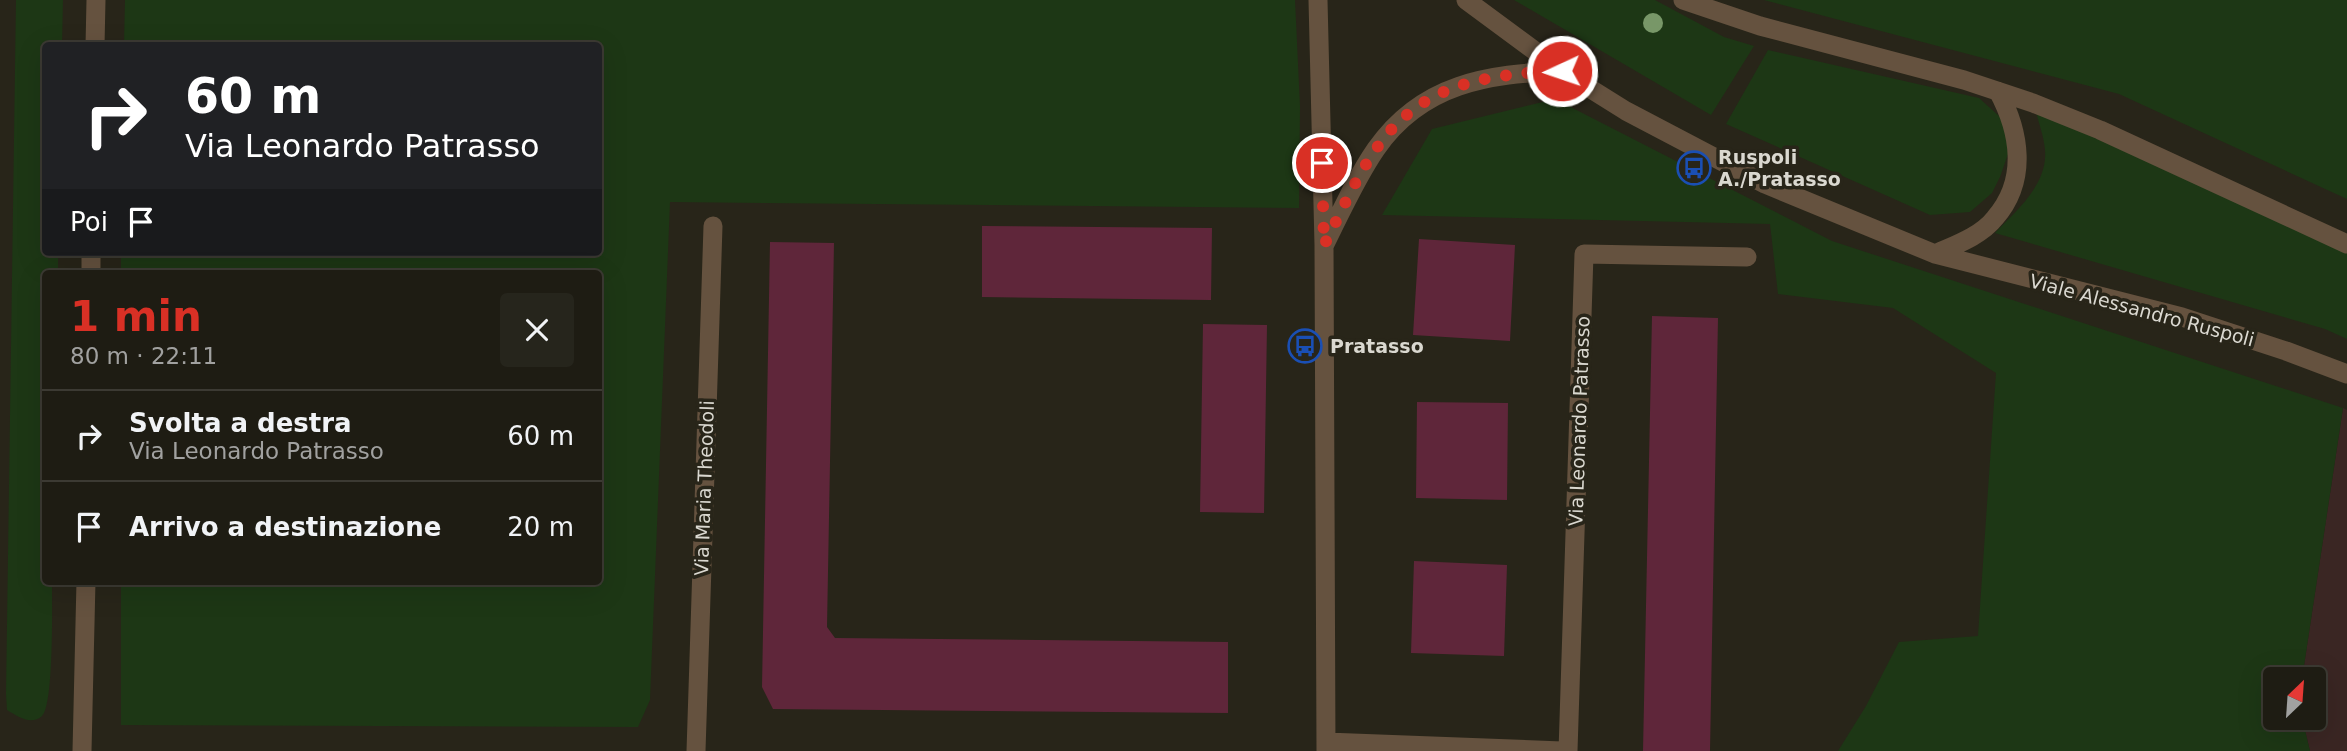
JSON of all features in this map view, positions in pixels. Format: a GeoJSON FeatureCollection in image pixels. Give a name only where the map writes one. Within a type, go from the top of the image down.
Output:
{"type":"FeatureCollection","features":[{"type":"Feature","properties":{"kind":"street"},"geometry":{"type":"LineString","coordinates":[[95,42],[96,0]]}},
{"type":"Feature","properties":{"kind":"street"},"geometry":{"type":"LineString","coordinates":[[1318,0],[1324,245],[1326,747],[1562,751]]}},
{"type":"Feature","properties":{"kind":"street","name":"Viale Alessandro Ruspoli"},"geometry":{"type":"LineString","coordinates":[[1466,0],[1562,71],[1626,111],[1765,184],[1935,254],[2182,317],[2347,374]]}},
{"type":"Feature","properties":{"kind":"street"},"geometry":{"type":"LineString","coordinates":[[1684,0],[1760,26],[1998,91],[2100,130],[2347,244]]}},
{"type":"Feature","properties":{"kind":"street"},"geometry":{"type":"LineString","coordinates":[[1324,245],[1374,151],[1399,121],[1414,109],[1446,90],[1494,76],[1562,71]]}},
{"type":"Feature","properties":{"kind":"street"},"geometry":{"type":"LineString","coordinates":[[1935,254],[1966,240],[1995,219],[2012,188],[2018,162],[2016,137],[1998,91]]}},
{"type":"Feature","properties":{"kind":"street","name":"Via Maria Theodoli"},"geometry":{"type":"LineString","coordinates":[[696,751],[713,226]]}},
{"type":"Feature","properties":{"kind":"street","name":"Via Leonardo Patrasso"},"geometry":{"type":"LineString","coordinates":[[1569,751],[1584,254],[1747,257]]}},
{"type":"Feature","properties":{"kind":"street"},"geometry":{"type":"LineString","coordinates":[[82,751],[86,585]]}},
{"type":"Feature","properties":{"kind":"shaded area"},"geometry":{"type":"Polygon","coordinates":[[[2343,408],[2347,410],[2347,751],[2310,751],[2305,730],[2326,730],[2326,667],[2304,667],[2343,408]]]}},
{"type":"Feature","properties":{"kind":"green space"},"geometry":{"type":"Polygon","coordinates":[[[16,0],[63,0],[62,42],[42,42],[42,256],[58,256],[58,270],[42,270],[42,585],[52,585],[49,694],[42,716],[33,720],[24,719],[7,710],[16,0]]]}},
{"type":"Feature","properties":{"kind":"green space"},"geometry":{"type":"Polygon","coordinates":[[[125,0],[1295,0],[1300,106],[1299,208],[670,202],[650,700],[638,727],[121,725],[121,585],[602,585],[602,270],[121,270],[121,256],[602,256],[602,42],[124,42],[125,0]]]}},
{"type":"Feature","properties":{"kind":"green space"},"geometry":{"type":"Polygon","coordinates":[[[1514,0],[1655,0],[1724,37],[1754,46],[1711,115],[1514,0]]]}},
{"type":"Feature","properties":{"kind":"green space"},"geometry":{"type":"Polygon","coordinates":[[[1764,0],[2347,0],[2347,199],[2119,94],[1764,0]]]}},
{"type":"Feature","properties":{"kind":"green space"},"geometry":{"type":"Polygon","coordinates":[[[1768,50],[1979,98],[1999,116],[2007,129],[2008,154],[1992,193],[1970,212],[1930,215],[1726,124],[1768,50]]]}},
{"type":"Feature","properties":{"kind":"green space"},"geometry":{"type":"Polygon","coordinates":[[[1555,99],[1832,241],[2343,408],[2304,667],[2263,667],[2263,730],[2305,730],[2310,751],[1838,751],[1866,706],[1899,642],[1978,636],[1996,373],[1893,308],[1778,294],[1770,224],[1382,215],[1432,129],[1555,99]]]}},
{"type":"Feature","properties":{"kind":"green space"},"geometry":{"type":"Polygon","coordinates":[[[2036,112],[2347,249],[2347,339],[2325,329],[1995,233],[2029,196],[2042,174],[2045,150],[2036,112]]]}},
{"type":"Feature","properties":{"kind":"building"},"geometry":{"type":"Polygon","coordinates":[[[982,226],[1212,228],[1211,300],[982,297],[982,226]]]}},
{"type":"Feature","properties":{"kind":"building"},"geometry":{"type":"Polygon","coordinates":[[[1419,239],[1515,245],[1510,341],[1413,335],[1419,239]]]}},
{"type":"Feature","properties":{"kind":"building"},"geometry":{"type":"Polygon","coordinates":[[[770,242],[834,243],[827,627],[835,638],[1228,642],[1228,713],[773,709],[762,687],[770,242]]]}},
{"type":"Feature","properties":{"kind":"building"},"geometry":{"type":"Polygon","coordinates":[[[1652,316],[1718,318],[1710,751],[1643,751],[1652,316]]]}},
{"type":"Feature","properties":{"kind":"building"},"geometry":{"type":"Polygon","coordinates":[[[1203,324],[1267,325],[1264,513],[1200,512],[1203,324]]]}},
{"type":"Feature","properties":{"kind":"building"},"geometry":{"type":"Polygon","coordinates":[[[1417,402],[1508,403],[1507,500],[1416,498],[1417,402]]]}},
{"type":"Feature","properties":{"kind":"building"},"geometry":{"type":"Polygon","coordinates":[[[1414,561],[1507,565],[1504,656],[1411,653],[1414,561]]]}},
{"type":"Feature","properties":{"kind":"place","name":"Ruspoli A./Pratasso"},"geometry":{"type":"Point","coordinates":[1694,168]}},
{"type":"Feature","properties":{"kind":"place","name":"Pratasso"},"geometry":{"type":"Point","coordinates":[1305,346]}},
{"type":"Feature","properties":{"kind":"route"},"geometry":{"type":"LineString","coordinates":[[1322,163],[1324,245],[1374,151],[1399,121],[1414,109],[1446,90],[1494,76],[1562,71]]}}]}
